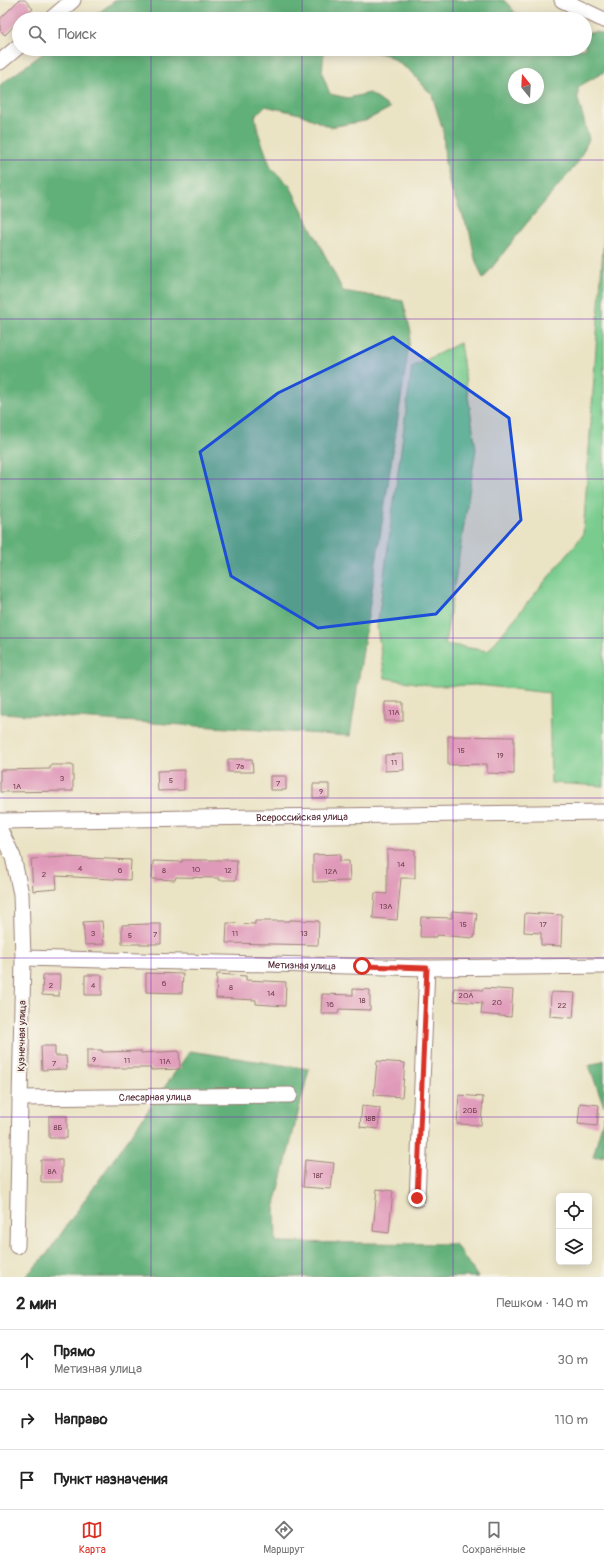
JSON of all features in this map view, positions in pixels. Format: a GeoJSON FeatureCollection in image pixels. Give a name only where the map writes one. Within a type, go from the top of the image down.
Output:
{"type":"FeatureCollection","features":[{"type":"Feature","properties":{"kind":"street"},"geometry":{"type":"LineString","coordinates":[[59,12],[73,0]]}},
{"type":"Feature","properties":{"kind":"street"},"geometry":{"type":"LineString","coordinates":[[562,0],[587,12]]}},
{"type":"Feature","properties":{"kind":"street"},"geometry":{"type":"LineString","coordinates":[[592,14],[604,20]]}},
{"type":"Feature","properties":{"kind":"street"},"geometry":{"type":"LineString","coordinates":[[0,62],[12,52]]}},
{"type":"Feature","properties":{"kind":"street","name":"Всероссийская улица"},"geometry":{"type":"LineString","coordinates":[[0,821],[604,812]]}},
{"type":"Feature","properties":{"kind":"street","name":"Кузнечная улица"},"geometry":{"type":"LineString","coordinates":[[0,830],[13,857],[21,894],[23,958],[17,1246]]}},
{"type":"Feature","properties":{"kind":"street","name":"Метизная улица"},"geometry":{"type":"LineString","coordinates":[[23,958],[427,968],[604,966]]}},
{"type":"Feature","properties":{"kind":"street"},"geometry":{"type":"LineString","coordinates":[[417,1198],[427,968]]}},
{"type":"Feature","properties":{"kind":"street","name":"Слесарная улица"},"geometry":{"type":"LineString","coordinates":[[20,1098],[290,1095]]}},
{"type":"Feature","properties":{"kind":"highlighted area"},"geometry":{"type":"Polygon","coordinates":[[[393,337],[509,418],[521,520],[436,614],[318,628],[231,576],[200,452],[278,393],[393,337]]]}},
{"type":"Feature","properties":{"kind":"green space"},"geometry":{"type":"Polygon","coordinates":[[[116,0],[503,0],[514,12],[100,12],[116,0]]]}},
{"type":"Feature","properties":{"kind":"green space"},"geometry":{"type":"Polygon","coordinates":[[[592,32],[604,34],[604,72],[578,87],[578,99],[589,139],[577,164],[526,224],[483,279],[475,259],[470,233],[450,187],[445,162],[443,130],[432,95],[410,71],[388,56],[592,56],[592,32]]]}},
{"type":"Feature","properties":{"kind":"green space"},"geometry":{"type":"Polygon","coordinates":[[[39,56],[324,56],[322,73],[330,94],[348,98],[370,93],[390,108],[365,121],[330,127],[300,114],[265,106],[255,116],[259,135],[271,168],[290,186],[343,291],[403,301],[411,332],[350,736],[0,713],[0,85],[39,56]]]}},
{"type":"Feature","properties":{"kind":"green space"},"geometry":{"type":"Polygon","coordinates":[[[604,234],[604,786],[551,783],[549,693],[478,685],[435,686],[385,678],[377,628],[412,367],[460,343],[476,449],[445,644],[488,651],[583,535],[604,234]]]}},
{"type":"Feature","properties":{"kind":"green space"},"geometry":{"type":"Polygon","coordinates":[[[190,1051],[309,1069],[275,1205],[276,1242],[455,1244],[478,1277],[25,1277],[46,1255],[190,1051]]]}},
{"type":"Feature","properties":{"kind":"green space"},"geometry":{"type":"Polygon","coordinates":[[[604,1060],[604,1106],[589,1066],[604,1060]]]}},
{"type":"Feature","properties":{"kind":"green space"},"geometry":{"type":"Polygon","coordinates":[[[604,1116],[604,1156],[593,1157],[604,1116]]]}},
{"type":"Feature","properties":{"kind":"building"},"geometry":{"type":"Polygon","coordinates":[[[19,0],[25,0],[33,9],[30,12],[12,12],[12,28],[5,35],[0,30],[0,19],[19,0]]]}},
{"type":"Feature","properties":{"kind":"building"},"geometry":{"type":"Polygon","coordinates":[[[385,702],[403,702],[403,721],[385,721],[385,702]]]}},
{"type":"Feature","properties":{"kind":"building"},"geometry":{"type":"Polygon","coordinates":[[[448,736],[514,737],[514,774],[487,773],[487,764],[448,765],[448,736]]]}},
{"type":"Feature","properties":{"kind":"building"},"geometry":{"type":"Polygon","coordinates":[[[403,754],[404,770],[385,771],[385,755],[403,754]]]}},
{"type":"Feature","properties":{"kind":"building"},"geometry":{"type":"Polygon","coordinates":[[[228,759],[252,759],[253,772],[228,772],[228,759]]]}},
{"type":"Feature","properties":{"kind":"building"},"geometry":{"type":"Polygon","coordinates":[[[50,765],[73,765],[73,791],[0,792],[0,770],[50,769],[50,765]]]}},
{"type":"Feature","properties":{"kind":"building"},"geometry":{"type":"Polygon","coordinates":[[[184,770],[184,790],[158,791],[157,771],[184,770]]]}},
{"type":"Feature","properties":{"kind":"building"},"geometry":{"type":"Polygon","coordinates":[[[270,776],[286,776],[286,790],[270,790],[270,776]]]}},
{"type":"Feature","properties":{"kind":"building"},"geometry":{"type":"Polygon","coordinates":[[[313,784],[329,784],[329,798],[313,798],[313,784]]]}},
{"type":"Feature","properties":{"kind":"building"},"geometry":{"type":"Polygon","coordinates":[[[387,850],[415,850],[415,878],[401,878],[397,920],[373,918],[375,893],[387,894],[387,850]]]}},
{"type":"Feature","properties":{"kind":"building"},"geometry":{"type":"Polygon","coordinates":[[[340,854],[340,861],[349,861],[350,881],[313,882],[313,855],[340,854]]]}},
{"type":"Feature","properties":{"kind":"building"},"geometry":{"type":"Polygon","coordinates":[[[64,857],[131,860],[130,880],[56,876],[57,889],[33,891],[31,859],[64,857]]]}},
{"type":"Feature","properties":{"kind":"building"},"geometry":{"type":"Polygon","coordinates":[[[182,860],[237,860],[236,880],[176,877],[175,880],[152,879],[153,861],[182,862],[182,860]]]}},
{"type":"Feature","properties":{"kind":"building"},"geometry":{"type":"Polygon","coordinates":[[[452,911],[477,913],[474,938],[437,935],[437,937],[420,937],[421,917],[452,918],[452,911]]]}},
{"type":"Feature","properties":{"kind":"building"},"geometry":{"type":"Polygon","coordinates":[[[525,913],[562,915],[561,946],[541,945],[541,933],[524,932],[525,913]]]}},
{"type":"Feature","properties":{"kind":"building"},"geometry":{"type":"Polygon","coordinates":[[[102,921],[104,944],[85,945],[83,922],[102,921]]]}},
{"type":"Feature","properties":{"kind":"building"},"geometry":{"type":"Polygon","coordinates":[[[255,921],[319,921],[318,945],[226,943],[227,923],[255,924],[255,921]]]}},
{"type":"Feature","properties":{"kind":"building"},"geometry":{"type":"Polygon","coordinates":[[[161,924],[161,944],[122,944],[122,925],[161,924]]]}},
{"type":"Feature","properties":{"kind":"building"},"geometry":{"type":"Polygon","coordinates":[[[146,973],[183,974],[182,993],[146,992],[146,973]]]}},
{"type":"Feature","properties":{"kind":"building"},"geometry":{"type":"Polygon","coordinates":[[[217,974],[246,976],[246,980],[286,982],[285,1006],[256,1004],[256,1000],[216,998],[217,974]]]}},
{"type":"Feature","properties":{"kind":"building"},"geometry":{"type":"Polygon","coordinates":[[[43,975],[60,975],[59,996],[42,995],[43,975]]]}},
{"type":"Feature","properties":{"kind":"building"},"geometry":{"type":"Polygon","coordinates":[[[85,975],[102,975],[102,995],[85,995],[85,975]]]}},
{"type":"Feature","properties":{"kind":"building"},"geometry":{"type":"Polygon","coordinates":[[[454,988],[513,990],[511,1017],[481,1014],[482,1003],[454,1001],[454,988]]]}},
{"type":"Feature","properties":{"kind":"building"},"geometry":{"type":"Polygon","coordinates":[[[353,989],[370,990],[370,1010],[339,1009],[338,1014],[321,1014],[322,994],[353,995],[353,989]]]}},
{"type":"Feature","properties":{"kind":"building"},"geometry":{"type":"Polygon","coordinates":[[[551,992],[575,993],[573,1018],[550,1016],[551,992]]]}},
{"type":"Feature","properties":{"kind":"building"},"geometry":{"type":"Polygon","coordinates":[[[41,1046],[55,1046],[55,1056],[66,1056],[67,1069],[42,1070],[41,1046]]]}},
{"type":"Feature","properties":{"kind":"building"},"geometry":{"type":"Polygon","coordinates":[[[87,1050],[102,1050],[102,1052],[141,1051],[141,1053],[179,1051],[180,1069],[151,1070],[151,1068],[87,1068],[87,1050]]]}},
{"type":"Feature","properties":{"kind":"building"},"geometry":{"type":"Polygon","coordinates":[[[377,1061],[405,1063],[402,1097],[374,1095],[377,1061]]]}},
{"type":"Feature","properties":{"kind":"building"},"geometry":{"type":"Polygon","coordinates":[[[459,1095],[483,1097],[481,1125],[457,1124],[459,1095]]]}},
{"type":"Feature","properties":{"kind":"building"},"geometry":{"type":"Polygon","coordinates":[[[580,1103],[599,1105],[597,1126],[578,1124],[580,1103]]]}},
{"type":"Feature","properties":{"kind":"building"},"geometry":{"type":"Polygon","coordinates":[[[362,1106],[380,1108],[378,1129],[360,1127],[362,1106]]]}},
{"type":"Feature","properties":{"kind":"building"},"geometry":{"type":"Polygon","coordinates":[[[49,1116],[67,1116],[67,1138],[49,1138],[49,1116]]]}},
{"type":"Feature","properties":{"kind":"building"},"geometry":{"type":"Polygon","coordinates":[[[41,1160],[62,1160],[62,1182],[41,1182],[41,1160]]]}},
{"type":"Feature","properties":{"kind":"building"},"geometry":{"type":"Polygon","coordinates":[[[305,1160],[334,1163],[331,1189],[303,1187],[305,1160]]]}},
{"type":"Feature","properties":{"kind":"building"},"geometry":{"type":"Polygon","coordinates":[[[377,1189],[393,1191],[389,1233],[373,1231],[377,1189]]]}},
{"type":"Feature","properties":{"kind":"route"},"geometry":{"type":"LineString","coordinates":[[362,966],[427,968],[417,1198]]}}]}
